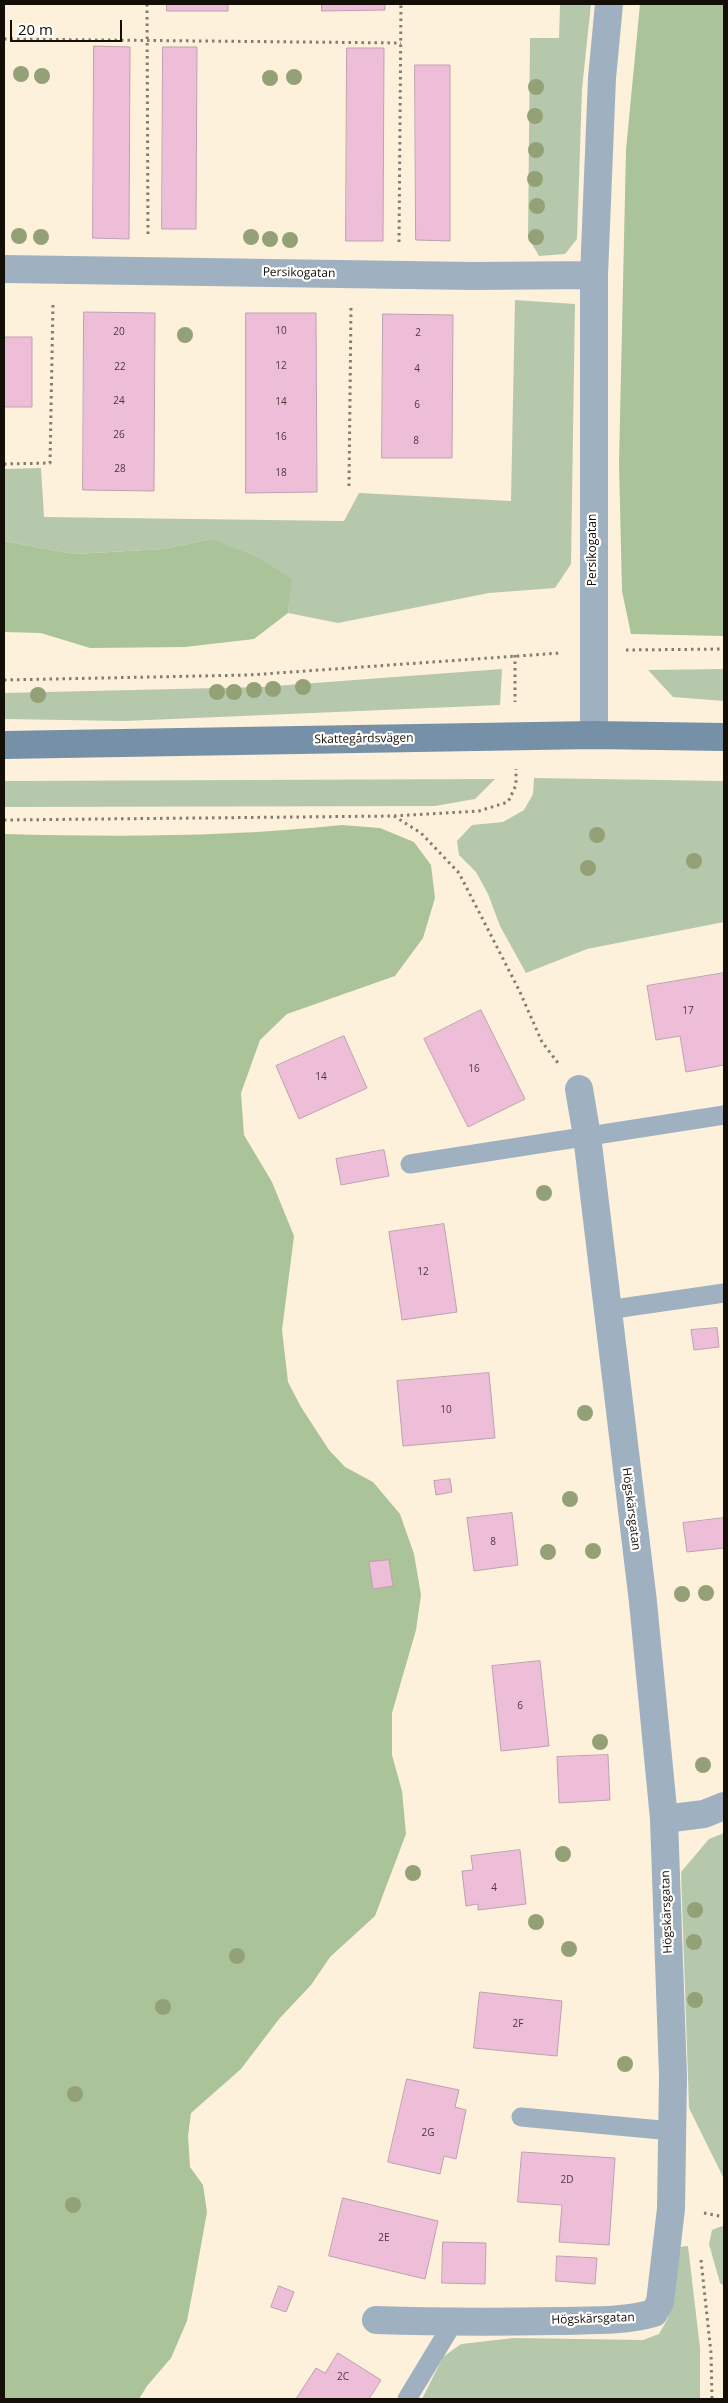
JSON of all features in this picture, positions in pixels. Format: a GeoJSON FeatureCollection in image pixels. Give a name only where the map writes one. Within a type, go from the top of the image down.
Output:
{"type":"FeatureCollection","features":[{"type":"Feature","properties":{"kind":"street","name":"Persikogatan"},"geometry":{"type":"LineString","coordinates":[[594,735],[594,274],[602,78],[609,4]]}},
{"type":"Feature","properties":{"kind":"street","name":"Persikogatan"},"geometry":{"type":"LineString","coordinates":[[4,269],[399,275],[594,274]]}},
{"type":"Feature","properties":{"kind":"street","name":"Skattegårdsvägen"},"geometry":{"type":"LineString","coordinates":[[4,744],[594,735],[724,737]]}},
{"type":"Feature","properties":{"kind":"street","name":"Högskärsgatan"},"geometry":{"type":"LineString","coordinates":[[376,2320],[453,2323],[638,2318],[654,2313],[660,2302],[665,2276],[671,2209],[673,2066],[664,1819],[643,1602],[580,1089]]}},
{"type":"Feature","properties":{"kind":"street"},"geometry":{"type":"LineString","coordinates":[[664,1819],[704,1814],[724,1806]]}},
{"type":"Feature","properties":{"kind":"lane"},"geometry":{"type":"LineString","coordinates":[[410,1164],[724,1115]]}},
{"type":"Feature","properties":{"kind":"lane"},"geometry":{"type":"LineString","coordinates":[[607,1310],[724,1293]]}},
{"type":"Feature","properties":{"kind":"lane"},"geometry":{"type":"LineString","coordinates":[[521,2117],[672,2131]]}},
{"type":"Feature","properties":{"kind":"lane"},"geometry":{"type":"LineString","coordinates":[[407,2399],[453,2323]]}},
{"type":"Feature","properties":{"kind":"path"},"geometry":{"type":"LineString","coordinates":[[147,4],[148,271]]}},
{"type":"Feature","properties":{"kind":"path"},"geometry":{"type":"LineString","coordinates":[[399,275],[401,4]]}},
{"type":"Feature","properties":{"kind":"path"},"geometry":{"type":"LineString","coordinates":[[4,39],[401,43]]}},
{"type":"Feature","properties":{"kind":"path"},"geometry":{"type":"LineString","coordinates":[[4,464],[50,464],[54,270]]}},
{"type":"Feature","properties":{"kind":"path"},"geometry":{"type":"LineString","coordinates":[[350,486],[351,274]]}},
{"type":"Feature","properties":{"kind":"path"},"geometry":{"type":"LineString","coordinates":[[4,680],[249,675],[593,651],[724,649]]}},
{"type":"Feature","properties":{"kind":"path"},"geometry":{"type":"LineString","coordinates":[[4,820],[394,816],[421,833],[459,872],[519,990],[542,1042],[580,1089]]}},
{"type":"Feature","properties":{"kind":"path"},"geometry":{"type":"LineString","coordinates":[[700,2255],[711,2353],[712,2399]]}},
{"type":"Feature","properties":{"kind":"green space"},"geometry":{"type":"Polygon","coordinates":[[[560,4],[591,4],[582,89],[577,239],[565,254],[539,256],[528,237],[530,38],[559,38],[560,4]]]}},
{"type":"Feature","properties":{"kind":"green space"},"geometry":{"type":"Polygon","coordinates":[[[640,4],[724,4],[724,636],[631,634],[622,591],[619,463],[626,150],[640,4]]]}},
{"type":"Feature","properties":{"kind":"green space"},"geometry":{"type":"Polygon","coordinates":[[[515,300],[575,304],[571,564],[555,588],[489,593],[338,623],[288,613],[291,579],[211,539],[163,549],[74,554],[4,541],[4,469],[41,468],[44,517],[344,521],[359,493],[511,501],[515,300]]]}},
{"type":"Feature","properties":{"kind":"green space"},"geometry":{"type":"Polygon","coordinates":[[[211,539],[257,557],[292,579],[288,613],[254,639],[185,647],[90,648],[41,633],[4,632],[4,541],[74,554],[163,549],[211,539]]]}},
{"type":"Feature","properties":{"kind":"green space"},"geometry":{"type":"Polygon","coordinates":[[[502,669],[500,705],[125,721],[4,719],[4,693],[261,687],[502,669]]]}},
{"type":"Feature","properties":{"kind":"green space"},"geometry":{"type":"Polygon","coordinates":[[[724,669],[724,701],[673,697],[648,670],[724,669]]]}},
{"type":"Feature","properties":{"kind":"green space"},"geometry":{"type":"Polygon","coordinates":[[[534,778],[724,781],[724,922],[587,949],[526,973],[500,926],[488,894],[476,872],[459,855],[457,841],[472,825],[503,822],[524,810],[533,794],[534,778]]]}},
{"type":"Feature","properties":{"kind":"green space"},"geometry":{"type":"Polygon","coordinates":[[[495,779],[475,799],[435,806],[4,807],[4,781],[495,779]]]}},
{"type":"Feature","properties":{"kind":"green space"},"geometry":{"type":"Polygon","coordinates":[[[342,825],[380,828],[414,842],[431,865],[435,898],[423,938],[395,976],[287,1014],[260,1040],[241,1093],[244,1135],[272,1182],[294,1236],[282,1330],[288,1382],[301,1407],[329,1450],[345,1467],[373,1482],[400,1514],[414,1554],[421,1595],[416,1630],[392,1713],[392,1755],[402,1791],[406,1834],[375,1916],[330,1957],[311,1985],[279,2019],[241,2069],[191,2113],[188,2136],[190,2167],[203,2185],[207,2212],[187,2321],[171,2358],[147,2386],[139,2399],[4,2399],[4,834],[89,836],[215,834],[342,825]]]}},
{"type":"Feature","properties":{"kind":"green space"},"geometry":{"type":"Polygon","coordinates":[[[724,1833],[724,2179],[689,2108],[681,1872],[709,1839],[724,1833]]]}},
{"type":"Feature","properties":{"kind":"green space"},"geometry":{"type":"Polygon","coordinates":[[[724,2227],[724,2286],[720,2283],[709,2244],[712,2230],[724,2227]]]}},
{"type":"Feature","properties":{"kind":"green space"},"geometry":{"type":"Polygon","coordinates":[[[688,2246],[700,2348],[700,2399],[422,2399],[443,2357],[461,2344],[514,2338],[643,2340],[659,2334],[668,2318],[679,2247],[688,2246]]]}},
{"type":"Feature","properties":{"kind":"building"},"geometry":{"type":"Polygon","coordinates":[[[167,4],[228,4],[228,11],[167,11],[167,4]]]}},
{"type":"Feature","properties":{"kind":"building"},"geometry":{"type":"Polygon","coordinates":[[[322,4],[385,4],[385,10],[322,11],[322,4]]]}},
{"type":"Feature","properties":{"kind":"building"},"geometry":{"type":"Polygon","coordinates":[[[94,46],[130,47],[129,239],[93,238],[94,46]]]}},
{"type":"Feature","properties":{"kind":"building"},"geometry":{"type":"Polygon","coordinates":[[[163,47],[197,47],[196,229],[162,229],[163,47]]]}},
{"type":"Feature","properties":{"kind":"building"},"geometry":{"type":"Polygon","coordinates":[[[347,48],[384,48],[383,241],[346,241],[347,48]]]}},
{"type":"Feature","properties":{"kind":"building"},"geometry":{"type":"Polygon","coordinates":[[[415,65],[450,65],[450,241],[416,240],[415,65]]]}},
{"type":"Feature","properties":{"kind":"building"},"geometry":{"type":"Polygon","coordinates":[[[84,312],[155,313],[154,491],[83,490],[84,312]]]}},
{"type":"Feature","properties":{"kind":"building"},"geometry":{"type":"Polygon","coordinates":[[[246,313],[316,313],[317,492],[246,493],[246,313]]]}},
{"type":"Feature","properties":{"kind":"building"},"geometry":{"type":"Polygon","coordinates":[[[383,314],[453,315],[452,458],[382,458],[383,314]]]}},
{"type":"Feature","properties":{"kind":"building"},"geometry":{"type":"Polygon","coordinates":[[[4,337],[32,337],[32,407],[4,407],[4,337]]]}},
{"type":"Feature","properties":{"kind":"building"},"geometry":{"type":"Polygon","coordinates":[[[724,973],[724,1065],[686,1072],[680,1036],[656,1040],[647,986],[724,973]]]}},
{"type":"Feature","properties":{"kind":"building"},"geometry":{"type":"Polygon","coordinates":[[[481,1010],[525,1099],[468,1127],[424,1039],[481,1010]]]}},
{"type":"Feature","properties":{"kind":"building"},"geometry":{"type":"Polygon","coordinates":[[[344,1036],[367,1088],[299,1119],[276,1066],[344,1036]]]}},
{"type":"Feature","properties":{"kind":"building"},"geometry":{"type":"Polygon","coordinates":[[[384,1150],[389,1176],[341,1185],[336,1159],[384,1150]]]}},
{"type":"Feature","properties":{"kind":"building"},"geometry":{"type":"Polygon","coordinates":[[[444,1224],[457,1312],[402,1320],[389,1232],[444,1224]]]}},
{"type":"Feature","properties":{"kind":"building"},"geometry":{"type":"Polygon","coordinates":[[[717,1328],[719,1347],[694,1350],[691,1330],[717,1328]]]}},
{"type":"Feature","properties":{"kind":"building"},"geometry":{"type":"Polygon","coordinates":[[[489,1373],[495,1438],[403,1446],[397,1381],[489,1373]]]}},
{"type":"Feature","properties":{"kind":"building"},"geometry":{"type":"Polygon","coordinates":[[[450,1479],[452,1492],[436,1495],[434,1481],[450,1479]]]}},
{"type":"Feature","properties":{"kind":"building"},"geometry":{"type":"Polygon","coordinates":[[[512,1513],[518,1565],[474,1571],[467,1518],[512,1513]]]}},
{"type":"Feature","properties":{"kind":"building"},"geometry":{"type":"Polygon","coordinates":[[[724,1518],[724,1548],[687,1552],[683,1523],[724,1518]]]}},
{"type":"Feature","properties":{"kind":"building"},"geometry":{"type":"Polygon","coordinates":[[[389,1560],[393,1586],[373,1589],[369,1562],[389,1560]]]}},
{"type":"Feature","properties":{"kind":"building"},"geometry":{"type":"Polygon","coordinates":[[[540,1661],[549,1746],[501,1751],[492,1666],[540,1661]]]}},
{"type":"Feature","properties":{"kind":"building"},"geometry":{"type":"Polygon","coordinates":[[[608,1755],[610,1800],[559,1803],[557,1757],[608,1755]]]}},
{"type":"Feature","properties":{"kind":"building"},"geometry":{"type":"Polygon","coordinates":[[[520,1850],[526,1904],[478,1910],[478,1904],[466,1906],[462,1871],[473,1870],[471,1856],[520,1850]]]}},
{"type":"Feature","properties":{"kind":"building"},"geometry":{"type":"Polygon","coordinates":[[[480,1992],[562,2001],[557,2056],[474,2048],[480,1992]]]}},
{"type":"Feature","properties":{"kind":"building"},"geometry":{"type":"Polygon","coordinates":[[[407,2079],[459,2090],[455,2107],[466,2110],[456,2159],[444,2156],[440,2174],[388,2162],[407,2079]]]}},
{"type":"Feature","properties":{"kind":"building"},"geometry":{"type":"Polygon","coordinates":[[[522,2152],[615,2158],[609,2245],[559,2242],[562,2205],[518,2202],[522,2152]]]}},
{"type":"Feature","properties":{"kind":"building"},"geometry":{"type":"Polygon","coordinates":[[[343,2198],[438,2221],[425,2279],[329,2256],[343,2198]]]}},
{"type":"Feature","properties":{"kind":"building"},"geometry":{"type":"Polygon","coordinates":[[[443,2242],[486,2243],[485,2284],[442,2283],[443,2242]]]}},
{"type":"Feature","properties":{"kind":"building"},"geometry":{"type":"Polygon","coordinates":[[[557,2256],[597,2258],[595,2284],[556,2281],[557,2256]]]}},
{"type":"Feature","properties":{"kind":"building"},"geometry":{"type":"Polygon","coordinates":[[[279,2286],[294,2292],[286,2312],[271,2307],[279,2286]]]}},
{"type":"Feature","properties":{"kind":"building"},"geometry":{"type":"Polygon","coordinates":[[[338,2353],[381,2380],[369,2399],[296,2399],[316,2368],[325,2373],[338,2353]]]}}]}
